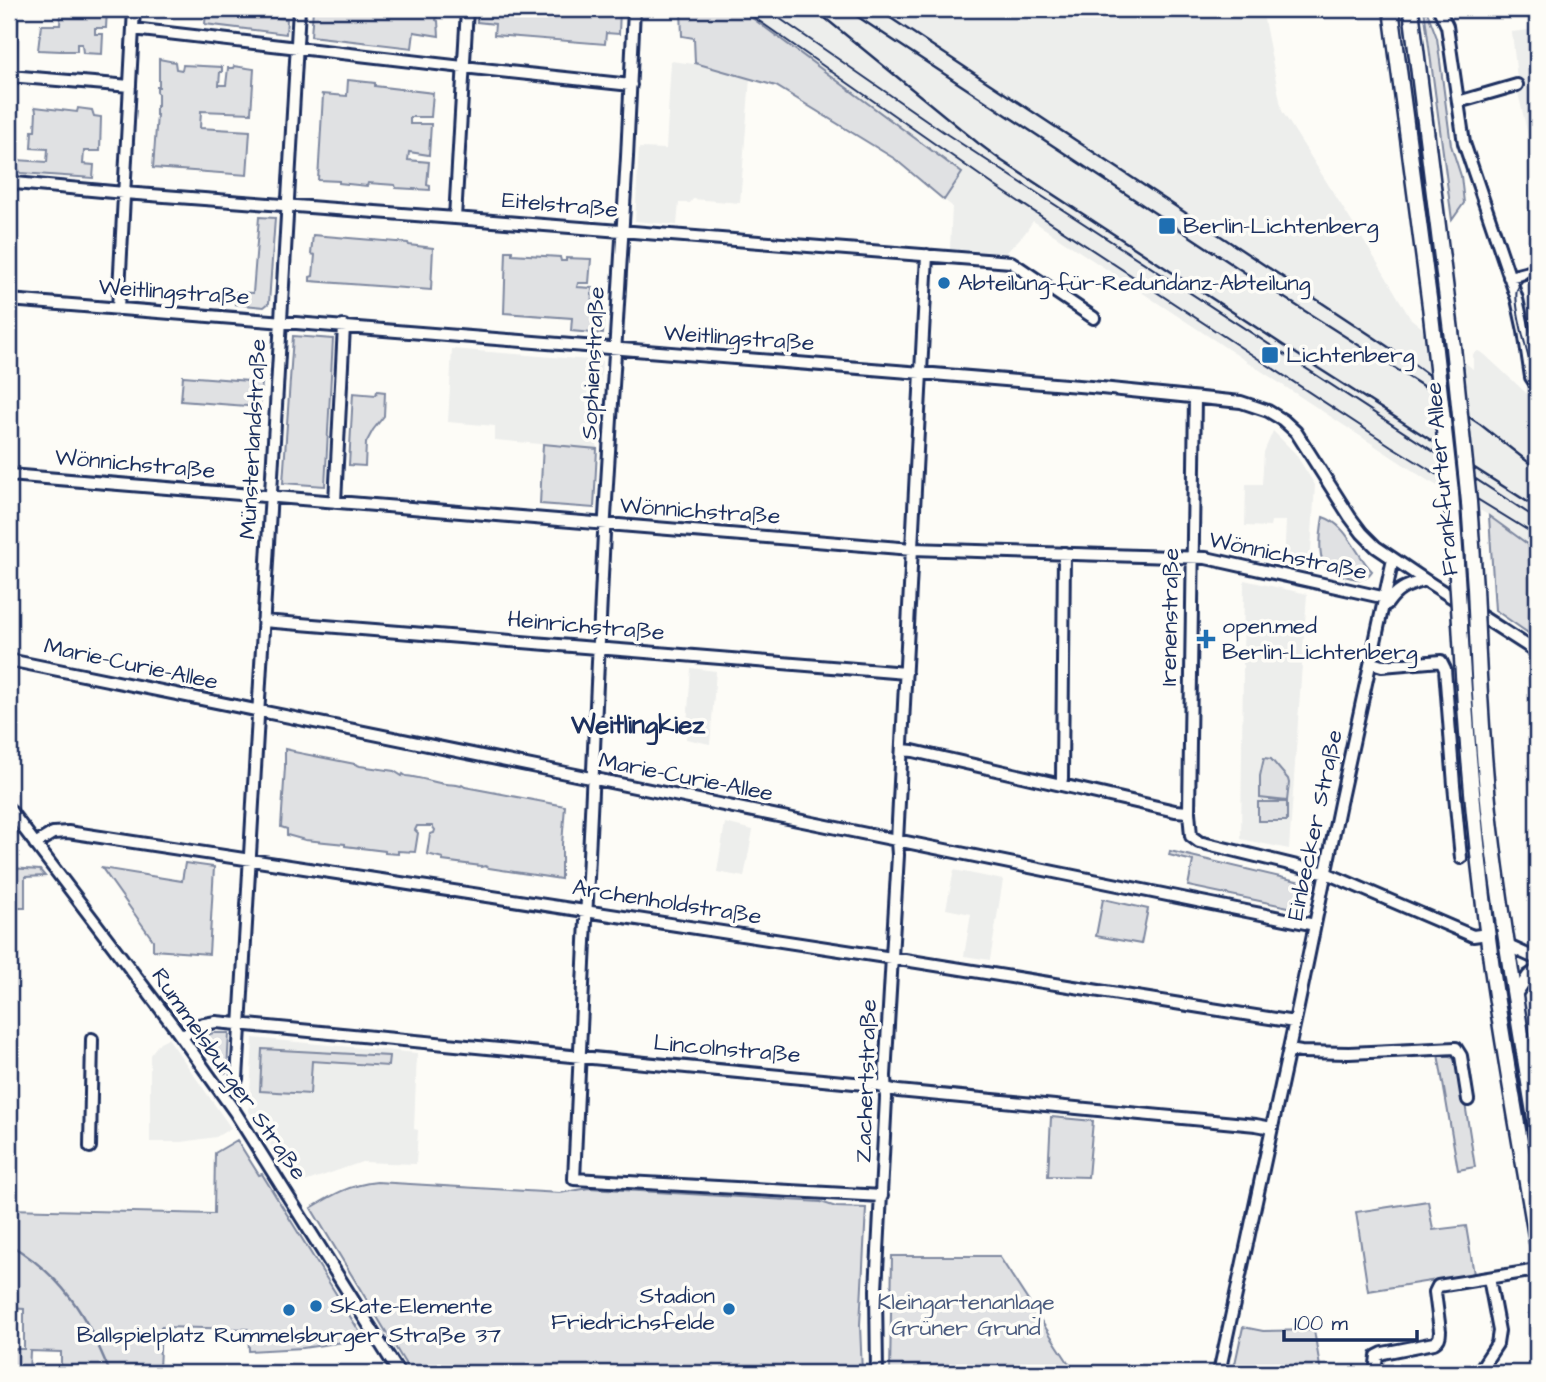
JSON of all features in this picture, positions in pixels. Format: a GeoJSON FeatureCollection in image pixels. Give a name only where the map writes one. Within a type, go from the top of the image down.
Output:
{"type":"FeatureCollection","features":[{"type":"Feature","properties":{"kind":"main road","name":"Frankfurter Allee"},"geometry":{"type":"LineString","coordinates":[[1391,9],[1451,492],[1469,770],[1488,934],[1537,1242]]}},
{"type":"Feature","properties":{"kind":"main road","name":"Frankfurter Allee"},"geometry":{"type":"LineString","coordinates":[[1411,9],[1469,502],[1486,786],[1492,843],[1537,1130]]}},
{"type":"Feature","properties":{"kind":"street"},"geometry":{"type":"LineString","coordinates":[[9,66],[11,9]]}},
{"type":"Feature","properties":{"kind":"street"},"geometry":{"type":"LineString","coordinates":[[118,309],[134,9]]}},
{"type":"Feature","properties":{"kind":"street","name":"Münsterlandstraße"},"geometry":{"type":"LineString","coordinates":[[237,1079],[299,9]]}},
{"type":"Feature","properties":{"kind":"street"},"geometry":{"type":"LineString","coordinates":[[455,218],[467,9]]}},
{"type":"Feature","properties":{"kind":"street","name":"Sophienstraße"},"geometry":{"type":"LineString","coordinates":[[634,9],[605,524],[574,1179],[882,1196]]}},
{"type":"Feature","properties":{"kind":"street"},"geometry":{"type":"LineString","coordinates":[[1438,9],[1447,26],[1464,143],[1517,299],[1531,377],[1537,386]]}},
{"type":"Feature","properties":{"kind":"street"},"geometry":{"type":"LineString","coordinates":[[133,29],[631,85]]}},
{"type":"Feature","properties":{"kind":"street"},"geometry":{"type":"LineString","coordinates":[[9,76],[130,86]]}},
{"type":"Feature","properties":{"kind":"street"},"geometry":{"type":"LineString","coordinates":[[1458,102],[1517,85]]}},
{"type":"Feature","properties":{"kind":"street","name":"Eitelstraße"},"geometry":{"type":"LineString","coordinates":[[9,177],[15,183],[124,193],[1015,263],[1094,318]]}},
{"type":"Feature","properties":{"kind":"street","name":"Zachertstraße"},"geometry":{"type":"LineString","coordinates":[[877,1373],[876,1290],[928,255]]}},
{"type":"Feature","properties":{"kind":"street"},"geometry":{"type":"LineString","coordinates":[[1510,277],[1537,270]]}},
{"type":"Feature","properties":{"kind":"street","name":"Weitlingstraße"},"geometry":{"type":"LineString","coordinates":[[9,300],[921,373],[1241,402],[1276,415],[1296,432],[1350,517],[1376,547],[1537,652]]}},
{"type":"Feature","properties":{"kind":"street"},"geometry":{"type":"LineString","coordinates":[[335,502],[344,327]]}},
{"type":"Feature","properties":{"kind":"street","name":"Irenenstraße"},"geometry":{"type":"LineString","coordinates":[[1195,398],[1189,812],[1191,836],[1199,842],[1326,873]]}},
{"type":"Feature","properties":{"kind":"street","name":"Wönnichstraße"},"geometry":{"type":"LineString","coordinates":[[9,475],[912,549],[1206,558],[1385,604]]}},
{"type":"Feature","properties":{"kind":"street"},"geometry":{"type":"LineString","coordinates":[[1060,785],[1064,553]]}},
{"type":"Feature","properties":{"kind":"street","name":"Einbecker Straße"},"geometry":{"type":"LineString","coordinates":[[1219,1373],[1393,559]]}},
{"type":"Feature","properties":{"kind":"street"},"geometry":{"type":"LineString","coordinates":[[1385,604],[1402,588],[1425,580]]}},
{"type":"Feature","properties":{"kind":"street","name":"Heinrichstraße"},"geometry":{"type":"LineString","coordinates":[[263,621],[905,673]]}},
{"type":"Feature","properties":{"kind":"street","name":"Marie-Curie-Allee"},"geometry":{"type":"LineString","coordinates":[[9,660],[1315,925]]}},
{"type":"Feature","properties":{"kind":"street"},"geometry":{"type":"LineString","coordinates":[[1372,663],[1382,666],[1441,661],[1445,669],[1461,858]]}},
{"type":"Feature","properties":{"kind":"street"},"geometry":{"type":"LineString","coordinates":[[902,750],[1178,812],[1189,812]]}},
{"type":"Feature","properties":{"kind":"street","name":"Rummelsburger Straße"},"geometry":{"type":"LineString","coordinates":[[9,809],[182,1037],[256,1144],[399,1373]]}},
{"type":"Feature","properties":{"kind":"street","name":"Archenholdstraße"},"geometry":{"type":"LineString","coordinates":[[35,844],[53,833],[68,832],[1294,1022]]}},
{"type":"Feature","properties":{"kind":"street"},"geometry":{"type":"LineString","coordinates":[[1326,873],[1473,936],[1488,934]]}},
{"type":"Feature","properties":{"kind":"street"},"geometry":{"type":"LineString","coordinates":[[1506,945],[1537,959]]}},
{"type":"Feature","properties":{"kind":"street"},"geometry":{"type":"LineString","coordinates":[[1515,996],[1528,976],[1537,970]]}},
{"type":"Feature","properties":{"kind":"street","name":"Lincolnstraße"},"geometry":{"type":"LineString","coordinates":[[182,1037],[199,1025],[216,1022],[240,1024],[875,1085],[898,1091],[1272,1128]]}},
{"type":"Feature","properties":{"kind":"street"},"geometry":{"type":"LineString","coordinates":[[90,1147],[92,1039]]}},
{"type":"Feature","properties":{"kind":"street"},"geometry":{"type":"LineString","coordinates":[[1289,1050],[1349,1053],[1456,1048],[1461,1056],[1468,1100]]}},
{"type":"Feature","properties":{"kind":"street"},"geometry":{"type":"LineString","coordinates":[[1377,1373],[1377,1356],[1438,1341],[1440,1331],[1435,1292],[1438,1286],[1537,1270]]}},
{"type":"Feature","properties":{"kind":"street"},"geometry":{"type":"LineString","coordinates":[[1478,1373],[1497,1344],[1499,1331],[1489,1278]]}},
{"type":"Feature","properties":{"kind":"shaded area"},"geometry":{"type":"Polygon","coordinates":[[[740,9],[1262,9],[1282,111],[1410,318],[1473,369],[1473,354],[1478,351],[1484,354],[1537,403],[1537,550],[1490,516],[1427,480],[1033,221],[1006,253],[950,249],[952,206],[944,200],[962,172],[740,9]]]}},
{"type":"Feature","properties":{"kind":"shaded area"},"geometry":{"type":"Polygon","coordinates":[[[1537,29],[1537,148],[1531,148],[1519,97],[1512,32],[1537,29]]]}},
{"type":"Feature","properties":{"kind":"shaded area"},"geometry":{"type":"Polygon","coordinates":[[[671,61],[695,63],[750,78],[740,203],[693,199],[690,203],[679,203],[677,225],[635,221],[639,148],[666,149],[671,61]]]}},
{"type":"Feature","properties":{"kind":"shaded area"},"geometry":{"type":"Polygon","coordinates":[[[452,349],[602,361],[597,449],[495,440],[495,426],[448,422],[452,349]]]}},
{"type":"Feature","properties":{"kind":"shaded area"},"geometry":{"type":"Polygon","coordinates":[[[1273,431],[1295,453],[1315,485],[1310,568],[1284,563],[1286,521],[1271,521],[1270,527],[1245,526],[1246,484],[1262,484],[1264,452],[1273,431]]]}},
{"type":"Feature","properties":{"kind":"shaded area"},"geometry":{"type":"Polygon","coordinates":[[[1244,580],[1307,594],[1289,849],[1241,839],[1244,580]]]}},
{"type":"Feature","properties":{"kind":"shaded area"},"geometry":{"type":"Polygon","coordinates":[[[691,668],[716,671],[710,744],[686,739],[691,668]]]}},
{"type":"Feature","properties":{"kind":"shaded area"},"geometry":{"type":"Polygon","coordinates":[[[725,823],[753,830],[744,877],[717,872],[725,823]]]}},
{"type":"Feature","properties":{"kind":"shaded area"},"geometry":{"type":"Polygon","coordinates":[[[954,870],[1003,880],[990,960],[964,956],[971,914],[946,909],[954,870]]]}},
{"type":"Feature","properties":{"kind":"shaded area"},"geometry":{"type":"Polygon","coordinates":[[[168,1038],[231,1128],[216,1137],[182,1142],[150,1142],[150,1055],[160,1042],[168,1038]]]}},
{"type":"Feature","properties":{"kind":"shaded area"},"geometry":{"type":"Polygon","coordinates":[[[253,1038],[417,1053],[414,1129],[418,1130],[416,1164],[362,1162],[296,1185],[249,1111],[253,1038]]]}},
{"type":"Feature","properties":{"kind":"green space"},"geometry":{"type":"Polygon","coordinates":[[[61,9],[107,9],[106,28],[95,28],[95,34],[103,34],[102,54],[83,53],[82,44],[77,44],[77,51],[38,50],[41,25],[60,25],[61,9]]]}},
{"type":"Feature","properties":{"kind":"green space"},"geometry":{"type":"Polygon","coordinates":[[[313,9],[439,9],[436,20],[439,36],[414,32],[412,48],[311,36],[313,9]]]}},
{"type":"Feature","properties":{"kind":"green space"},"geometry":{"type":"Polygon","coordinates":[[[478,9],[620,9],[619,34],[606,33],[605,44],[494,35],[495,24],[477,22],[478,9]]]}},
{"type":"Feature","properties":{"kind":"green space"},"geometry":{"type":"Polygon","coordinates":[[[681,9],[740,9],[962,173],[944,200],[895,159],[776,86],[695,63],[694,38],[682,36],[681,9]]]}},
{"type":"Feature","properties":{"kind":"green space"},"geometry":{"type":"Polygon","coordinates":[[[1424,9],[1437,38],[1451,145],[1461,176],[1464,203],[1452,220],[1424,9]]]}},
{"type":"Feature","properties":{"kind":"green space"},"geometry":{"type":"Polygon","coordinates":[[[206,10],[287,19],[286,34],[205,24],[206,10]]]}},
{"type":"Feature","properties":{"kind":"green space"},"geometry":{"type":"Polygon","coordinates":[[[159,59],[175,62],[176,69],[182,70],[183,65],[222,67],[219,85],[226,85],[228,68],[234,66],[254,69],[251,113],[201,111],[200,128],[250,131],[247,175],[153,168],[159,59]]]}},
{"type":"Feature","properties":{"kind":"green space"},"geometry":{"type":"Polygon","coordinates":[[[348,80],[433,93],[431,117],[410,117],[410,124],[431,124],[429,155],[409,152],[408,160],[429,162],[427,185],[430,190],[318,180],[321,94],[347,96],[348,80]]]}},
{"type":"Feature","properties":{"kind":"green space"},"geometry":{"type":"Polygon","coordinates":[[[35,107],[77,112],[78,108],[92,110],[94,116],[101,117],[100,151],[84,151],[83,164],[94,165],[93,178],[21,173],[16,167],[17,160],[47,162],[48,149],[31,148],[32,131],[35,131],[35,107]]]}},
{"type":"Feature","properties":{"kind":"green space"},"geometry":{"type":"Polygon","coordinates":[[[259,217],[275,218],[269,303],[264,307],[235,304],[236,292],[253,293],[259,217]]]}},
{"type":"Feature","properties":{"kind":"green space"},"geometry":{"type":"Polygon","coordinates":[[[313,235],[408,243],[433,248],[431,290],[310,281],[315,255],[311,254],[313,235]]]}},
{"type":"Feature","properties":{"kind":"green space"},"geometry":{"type":"Polygon","coordinates":[[[506,251],[512,251],[512,254],[560,257],[561,261],[566,261],[566,258],[591,259],[589,283],[578,283],[577,287],[592,288],[591,315],[604,316],[603,334],[571,331],[572,318],[504,313],[506,251]]]}},
{"type":"Feature","properties":{"kind":"green space"},"geometry":{"type":"Polygon","coordinates":[[[293,336],[333,339],[325,486],[283,483],[293,336]]]}},
{"type":"Feature","properties":{"kind":"green space"},"geometry":{"type":"Polygon","coordinates":[[[183,376],[262,382],[260,407],[181,401],[183,376]]]}},
{"type":"Feature","properties":{"kind":"green space"},"geometry":{"type":"Polygon","coordinates":[[[377,391],[385,392],[384,416],[366,443],[365,466],[349,465],[353,393],[376,395],[377,391]]]}},
{"type":"Feature","properties":{"kind":"green space"},"geometry":{"type":"Polygon","coordinates":[[[543,444],[597,449],[594,508],[540,504],[543,444]]]}},
{"type":"Feature","properties":{"kind":"green space"},"geometry":{"type":"Polygon","coordinates":[[[1489,516],[1537,551],[1537,639],[1495,610],[1489,516]]]}},
{"type":"Feature","properties":{"kind":"green space"},"geometry":{"type":"Polygon","coordinates":[[[1323,517],[1339,526],[1345,533],[1372,571],[1368,576],[1360,579],[1348,577],[1326,566],[1321,557],[1320,546],[1323,517]]]}},
{"type":"Feature","properties":{"kind":"green space"},"geometry":{"type":"Polygon","coordinates":[[[285,749],[394,771],[402,776],[403,774],[565,806],[561,879],[443,861],[443,858],[427,854],[430,834],[435,830],[432,826],[417,826],[415,852],[398,851],[398,854],[287,835],[287,829],[281,827],[285,749]]]}},
{"type":"Feature","properties":{"kind":"green space"},"geometry":{"type":"Polygon","coordinates":[[[1264,758],[1271,759],[1288,779],[1287,801],[1260,798],[1260,776],[1264,758]]]}},
{"type":"Feature","properties":{"kind":"green space"},"geometry":{"type":"Polygon","coordinates":[[[1258,802],[1287,802],[1287,821],[1258,821],[1258,802]]]}},
{"type":"Feature","properties":{"kind":"green space"},"geometry":{"type":"Polygon","coordinates":[[[9,835],[10,868],[40,870],[45,876],[25,877],[25,908],[9,908],[9,835]]]}},
{"type":"Feature","properties":{"kind":"green space"},"geometry":{"type":"Polygon","coordinates":[[[1170,851],[1310,884],[1303,910],[1188,886],[1193,861],[1169,855],[1170,851]]]}},
{"type":"Feature","properties":{"kind":"green space"},"geometry":{"type":"Polygon","coordinates":[[[185,863],[214,867],[209,954],[153,950],[153,940],[102,868],[182,881],[185,863]]]}},
{"type":"Feature","properties":{"kind":"green space"},"geometry":{"type":"Polygon","coordinates":[[[1103,899],[1148,909],[1141,944],[1096,936],[1103,899]]]}},
{"type":"Feature","properties":{"kind":"green space"},"geometry":{"type":"Polygon","coordinates":[[[213,1033],[229,1033],[227,1072],[224,1073],[199,1038],[213,1033]]]}},
{"type":"Feature","properties":{"kind":"green space"},"geometry":{"type":"Polygon","coordinates":[[[262,1049],[389,1056],[388,1066],[312,1061],[310,1094],[260,1091],[262,1049]]]}},
{"type":"Feature","properties":{"kind":"green space"},"geometry":{"type":"Polygon","coordinates":[[[1438,1054],[1453,1058],[1459,1065],[1475,1167],[1458,1170],[1438,1054]]]}},
{"type":"Feature","properties":{"kind":"green space"},"geometry":{"type":"Polygon","coordinates":[[[1051,1117],[1093,1121],[1088,1177],[1048,1176],[1051,1117]]]}},
{"type":"Feature","properties":{"kind":"green space"},"geometry":{"type":"Polygon","coordinates":[[[237,1140],[259,1175],[262,1174],[364,1339],[303,1348],[249,1351],[248,1329],[161,1327],[159,1369],[153,1369],[152,1373],[84,1373],[61,1370],[61,1352],[30,1351],[29,1373],[9,1373],[9,1349],[24,1349],[24,1309],[9,1308],[9,1209],[214,1214],[215,1153],[237,1140]]]}},
{"type":"Feature","properties":{"kind":"green space"},"geometry":{"type":"Polygon","coordinates":[[[377,1182],[560,1193],[589,1188],[821,1202],[836,1207],[866,1208],[860,1325],[862,1373],[411,1373],[311,1208],[342,1191],[377,1182]]]}},
{"type":"Feature","properties":{"kind":"green space"},"geometry":{"type":"Polygon","coordinates":[[[1428,1201],[1433,1230],[1466,1226],[1474,1274],[1368,1291],[1356,1212],[1428,1201]]]}},
{"type":"Feature","properties":{"kind":"green space","name":"Kleingartenanlage Grüner Grund"},"geometry":{"type":"Polygon","coordinates":[[[892,1256],[999,1256],[1075,1373],[890,1373],[892,1256]]]}},
{"type":"Feature","properties":{"kind":"green space"},"geometry":{"type":"Polygon","coordinates":[[[1243,1327],[1263,1331],[1314,1330],[1321,1373],[1233,1373],[1243,1327]]]}},
{"type":"Feature","properties":{"kind":"waterway"},"geometry":{"type":"LineString","coordinates":[[9,1244],[44,1270],[71,1299],[92,1333],[110,1373]]}},
{"type":"Feature","properties":{"kind":"tram line"},"geometry":{"type":"LineString","coordinates":[[742,9],[995,186],[1391,446],[1537,536]]}},
{"type":"Feature","properties":{"kind":"tram line"},"geometry":{"type":"LineString","coordinates":[[766,9],[948,135],[1537,519]]}},
{"type":"Feature","properties":{"kind":"tram line"},"geometry":{"type":"LineString","coordinates":[[1537,272],[1520,283],[1516,297],[1523,336],[1537,381]]}},
{"type":"Feature","properties":{"kind":"railway"},"geometry":{"type":"LineString","coordinates":[[814,9],[1002,161],[1537,508]]}},
{"type":"Feature","properties":{"kind":"railway"},"geometry":{"type":"LineString","coordinates":[[846,9],[1250,276],[1429,390],[1481,425],[1537,469]]}},
{"type":"Feature","properties":{"kind":"railway"},"geometry":{"type":"LineString","coordinates":[[877,9],[1375,338],[1462,400]]}},
{"type":"Feature","properties":{"kind":"place","name":"Berlin-Lichtenberg"},"geometry":{"type":"Point","coordinates":[1167,226]}},
{"type":"Feature","properties":{"kind":"place","name":"Abteilung-für-Redundanz-Abteilung"},"geometry":{"type":"Point","coordinates":[944,283]}},
{"type":"Feature","properties":{"kind":"place","name":"Lichtenberg"},"geometry":{"type":"Point","coordinates":[1270,355]}},
{"type":"Feature","properties":{"kind":"place","name":"open.med Berlin-Lichtenberg"},"geometry":{"type":"Point","coordinates":[1206,639]}},
{"type":"Feature","properties":{"kind":"place","name":"Skate-Elemente"},"geometry":{"type":"Point","coordinates":[316,1306]}},
{"type":"Feature","properties":{"kind":"place","name":"Stadion Friedrichsfelde"},"geometry":{"type":"Point","coordinates":[729,1309]}},
{"type":"Feature","properties":{"kind":"place","name":"Ballspielplatz Rummelsburger Straße 37"},"geometry":{"type":"Point","coordinates":[289,1310]}},
{"type":"Feature","properties":{"kind":"district","name":"Weitlingkiez"},"geometry":{"type":"Point","coordinates":[638,725]}}]}
